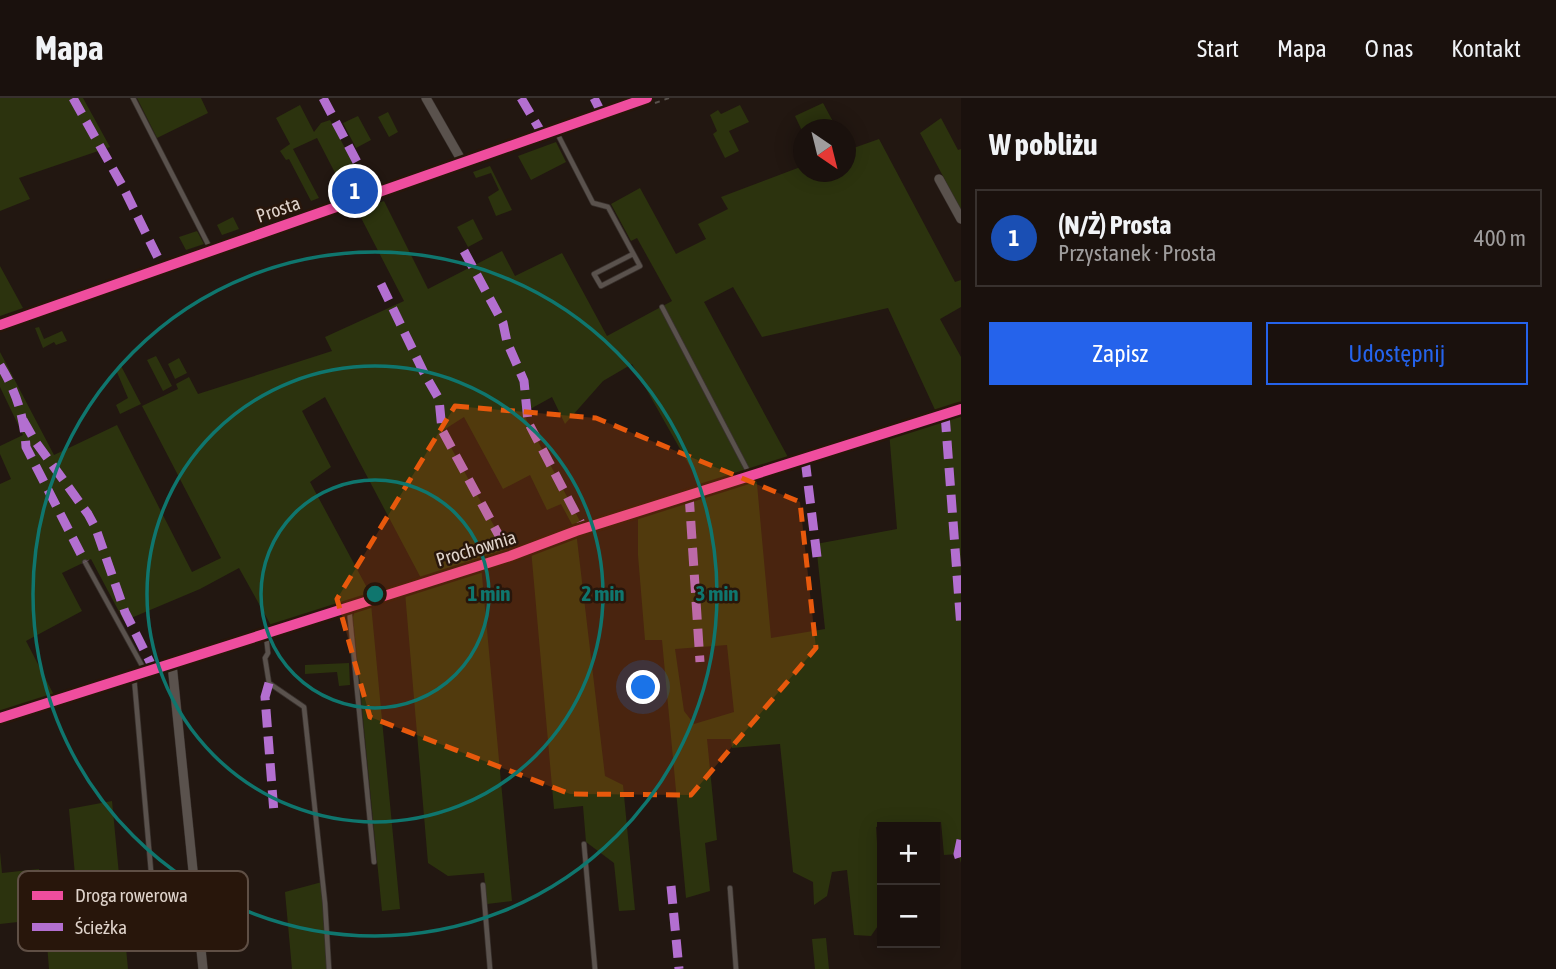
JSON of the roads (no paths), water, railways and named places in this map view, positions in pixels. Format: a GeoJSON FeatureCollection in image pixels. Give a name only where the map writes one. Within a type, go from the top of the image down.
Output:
{"type":"FeatureCollection","features":[{"type":"Feature","properties":{"kind":"street"},"geometry":{"type":"LineString","coordinates":[[426,98],[463,163]]}},
{"type":"Feature","properties":{"kind":"street","name":"Prosta"},"geometry":{"type":"LineString","coordinates":[[0,325],[647,98]]}},
{"type":"Feature","properties":{"kind":"street"},"geometry":{"type":"LineString","coordinates":[[939,179],[961,219]]}},
{"type":"Feature","properties":{"kind":"street","name":"Prochownia"},"geometry":{"type":"LineString","coordinates":[[0,718],[961,409]]}},
{"type":"Feature","properties":{"kind":"street"},"geometry":{"type":"LineString","coordinates":[[172,664],[193,871]]}},
{"type":"Feature","properties":{"kind":"street"},"geometry":{"type":"LineString","coordinates":[[201,951],[203,969]]}},
{"type":"Feature","properties":{"kind":"lane"},"geometry":{"type":"LineString","coordinates":[[133,98],[211,251]]}},
{"type":"Feature","properties":{"kind":"lane"},"geometry":{"type":"LineString","coordinates":[[555,130],[593,202],[608,206],[640,266],[601,286],[594,274],[633,254]]}},
{"type":"Feature","properties":{"kind":"lane"},"geometry":{"type":"LineString","coordinates":[[662,307],[750,475]]}},
{"type":"Feature","properties":{"kind":"lane"},"geometry":{"type":"LineString","coordinates":[[85,562],[145,672]]}},
{"type":"Feature","properties":{"kind":"lane"},"geometry":{"type":"LineString","coordinates":[[349,607],[374,862]]}},
{"type":"Feature","properties":{"kind":"lane"},"geometry":{"type":"LineString","coordinates":[[266,634],[268,653],[265,658],[269,683],[304,707],[330,969]]}},
{"type":"Feature","properties":{"kind":"lane"},"geometry":{"type":"LineString","coordinates":[[134,676],[151,871]]}},
{"type":"Feature","properties":{"kind":"lane"},"geometry":{"type":"LineString","coordinates":[[584,844],[595,969]]}},
{"type":"Feature","properties":{"kind":"lane"},"geometry":{"type":"LineString","coordinates":[[484,885],[490,969]]}},
{"type":"Feature","properties":{"kind":"lane"},"geometry":{"type":"LineString","coordinates":[[730,888],[736,969]]}},
{"type":"Feature","properties":{"kind":"place","name":"(N/Ż) Prosta"},"geometry":{"type":"Point","coordinates":[355,191]}}]}
